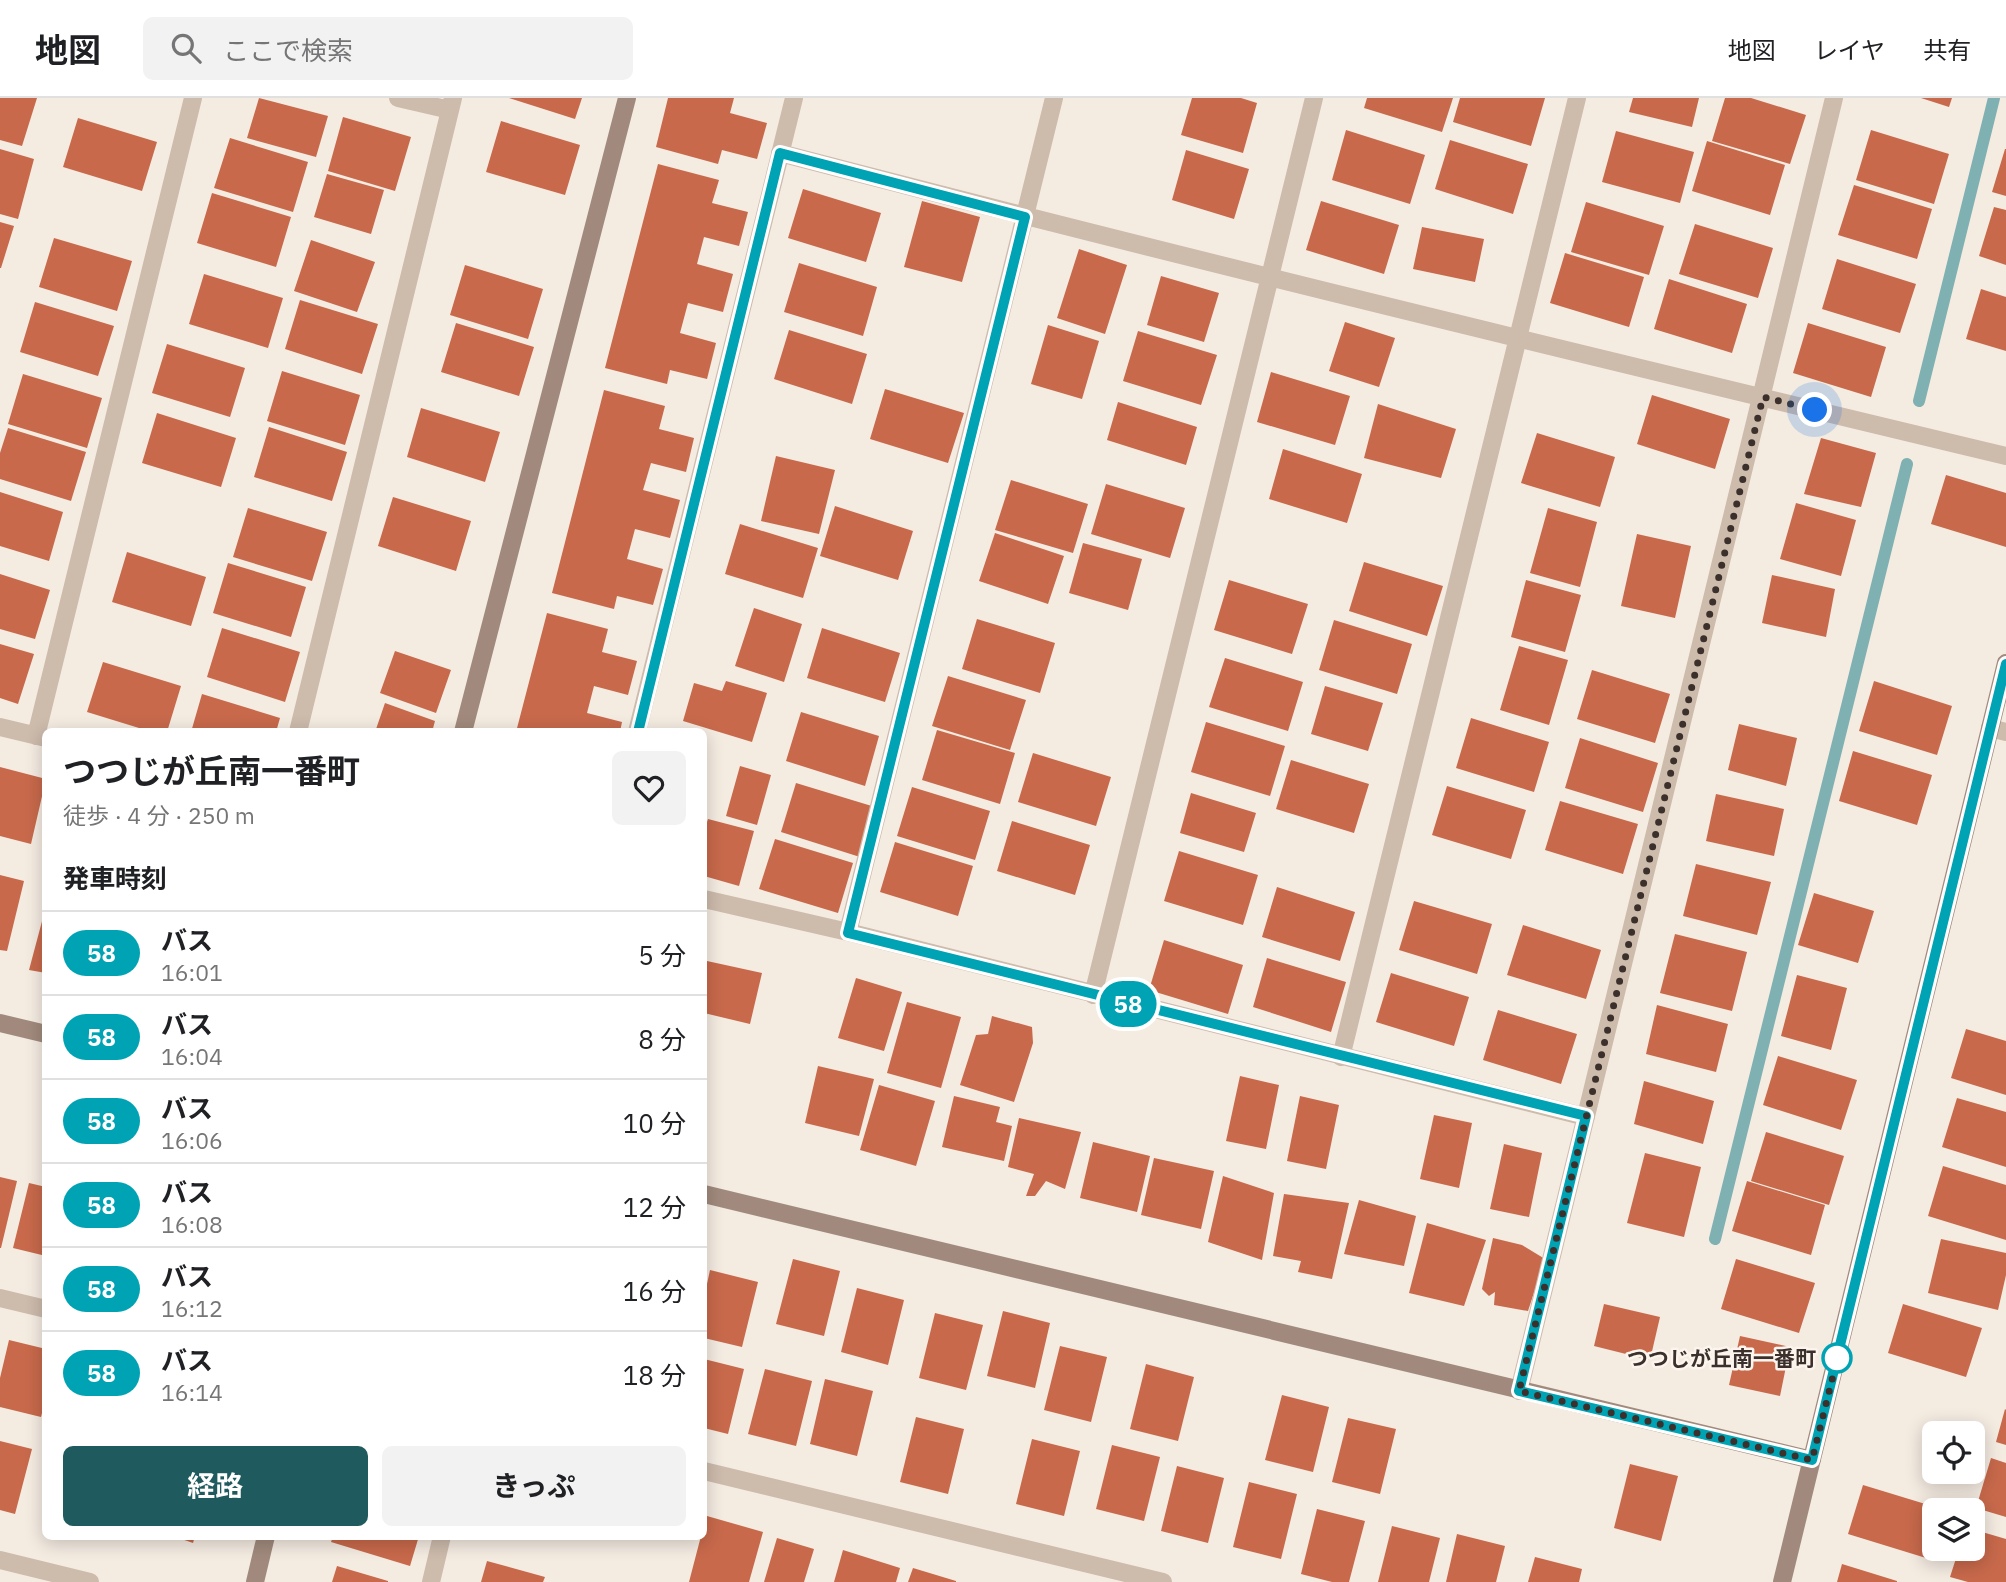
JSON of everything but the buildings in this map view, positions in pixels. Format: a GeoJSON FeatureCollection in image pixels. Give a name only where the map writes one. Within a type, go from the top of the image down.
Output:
{"type":"FeatureCollection","features":[{"type":"Feature","properties":{"kind":"street"},"geometry":{"type":"LineString","coordinates":[[43,728],[193,98]]}},
{"type":"Feature","properties":{"kind":"street"},"geometry":{"type":"LineString","coordinates":[[299,728],[451,104],[398,98]]}},
{"type":"Feature","properties":{"kind":"street"},"geometry":{"type":"LineString","coordinates":[[464,728],[627,98]]}},
{"type":"Feature","properties":{"kind":"street"},"geometry":{"type":"LineString","coordinates":[[639,728],[794,98]]}},
{"type":"Feature","properties":{"kind":"street"},"geometry":{"type":"LineString","coordinates":[[848,933],[1054,98]]}},
{"type":"Feature","properties":{"kind":"street"},"geometry":{"type":"LineString","coordinates":[[1093,995],[1314,98]]}},
{"type":"Feature","properties":{"kind":"street"},"geometry":{"type":"LineString","coordinates":[[1341,1057],[1577,98]]}},
{"type":"Feature","properties":{"kind":"street"},"geometry":{"type":"LineString","coordinates":[[1519,1391],[1834,98]]}},
{"type":"Feature","properties":{"kind":"street"},"geometry":{"type":"LineString","coordinates":[[780,153],[1025,217],[2006,456]]}},
{"type":"Feature","properties":{"kind":"street"},"geometry":{"type":"LineString","coordinates":[[1782,1582],[1998,730],[2006,663]]}},
{"type":"Feature","properties":{"kind":"street"},"geometry":{"type":"LineString","coordinates":[[0,727],[41,737]]}},
{"type":"Feature","properties":{"kind":"street"},"geometry":{"type":"LineString","coordinates":[[707,900],[1586,1116]]}},
{"type":"Feature","properties":{"kind":"street"},"geometry":{"type":"LineString","coordinates":[[0,1023],[42,1033]]}},
{"type":"Feature","properties":{"kind":"street"},"geometry":{"type":"LineString","coordinates":[[707,1195],[1812,1460]]}},
{"type":"Feature","properties":{"kind":"street"},"geometry":{"type":"LineString","coordinates":[[0,1298],[42,1308]]}},
{"type":"Feature","properties":{"kind":"street"},"geometry":{"type":"LineString","coordinates":[[707,1472],[1163,1582]]}},
{"type":"Feature","properties":{"kind":"street"},"geometry":{"type":"LineString","coordinates":[[255,1582],[265,1540]]}},
{"type":"Feature","properties":{"kind":"street"},"geometry":{"type":"LineString","coordinates":[[431,1582],[441,1540]]}},
{"type":"Feature","properties":{"kind":"street"},"geometry":{"type":"LineString","coordinates":[[0,1560],[90,1582]]}},
{"type":"Feature","properties":{"kind":"waterway"},"geometry":{"type":"LineString","coordinates":[[1919,401],[1994,98]]}},
{"type":"Feature","properties":{"kind":"waterway"},"geometry":{"type":"LineString","coordinates":[[1715,1239],[1907,464]]}},
{"type":"Feature","properties":{"kind":"bus line","name":"58"},"geometry":{"type":"LineString","coordinates":[[639,728],[780,153],[1025,217],[848,933],[1586,1116],[1519,1391],[1812,1460],[2006,664]]}},
{"type":"Feature","properties":{"kind":"place","name":"つつじが丘南一番町"},"geometry":{"type":"Point","coordinates":[1837,1358]}},
{"type":"Feature","properties":{"kind":"route"},"geometry":{"type":"LineString","coordinates":[[1815,410],[1763,397],[1519,1391],[1812,1460],[1839,1352],[1837,1358]]}}]}
